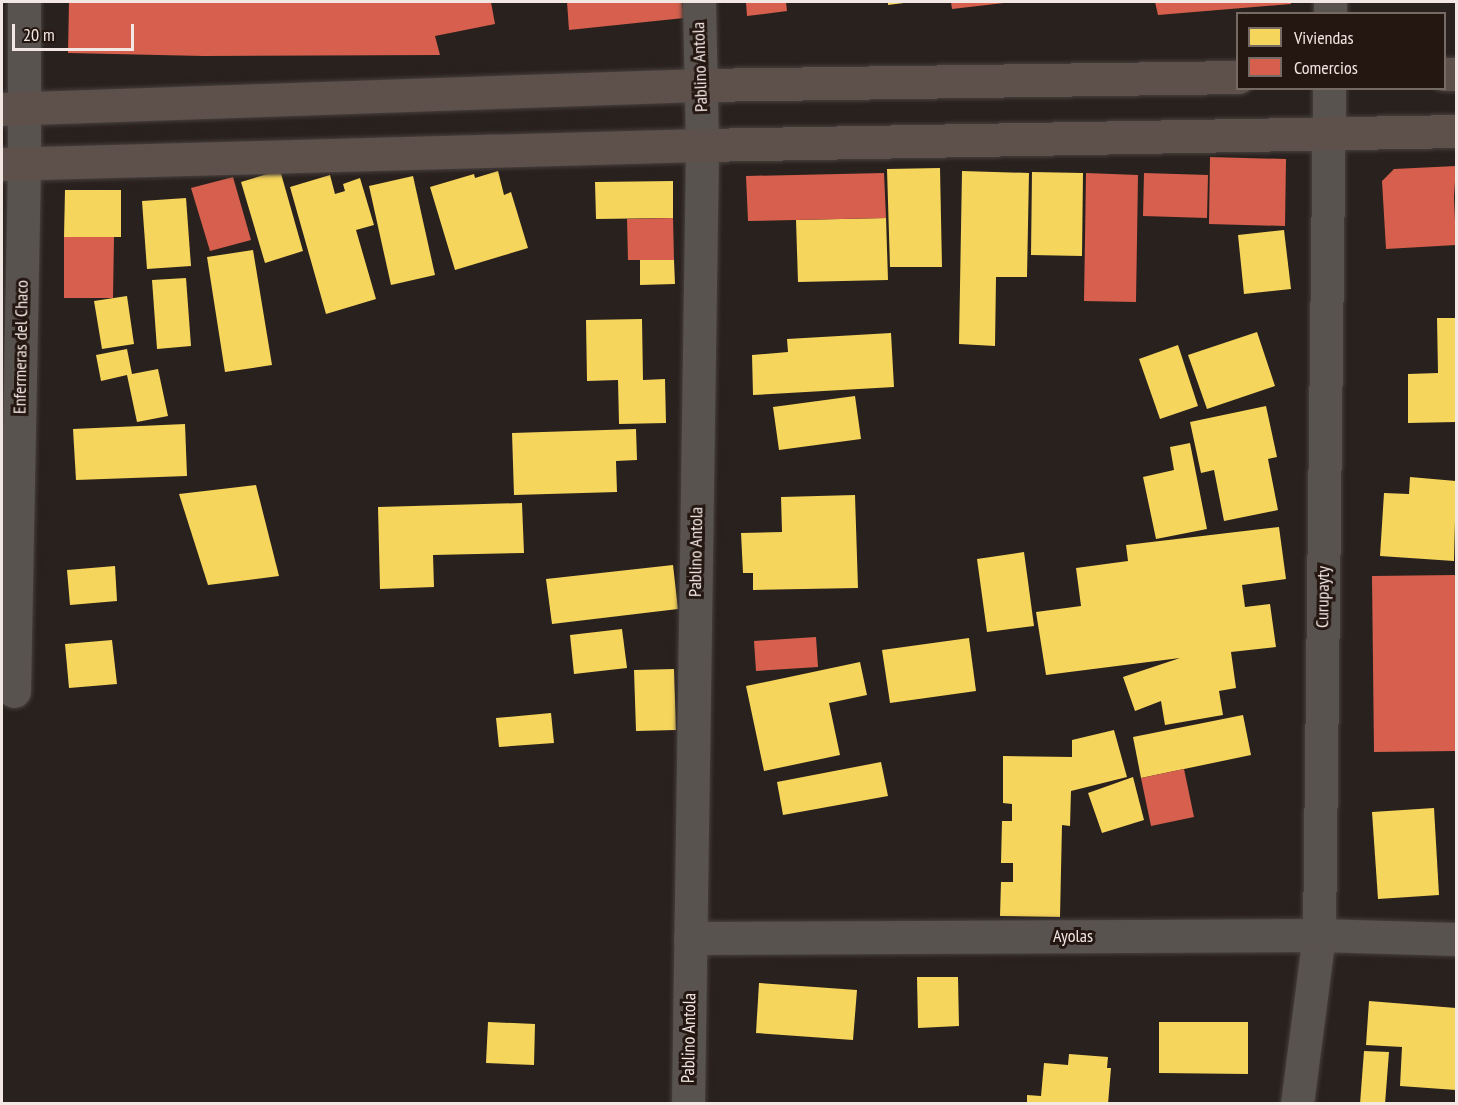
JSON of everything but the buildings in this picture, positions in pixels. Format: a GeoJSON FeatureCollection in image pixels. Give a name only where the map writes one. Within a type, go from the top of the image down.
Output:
{"type":"FeatureCollection","features":[{"type":"Feature","properties":{"kind":"main road"},"geometry":{"type":"LineString","coordinates":[[13,109],[701,85],[1236,77]]}},
{"type":"Feature","properties":{"kind":"main road"},"geometry":{"type":"LineString","coordinates":[[13,164],[702,145],[1456,131]]}},
{"type":"Feature","properties":{"kind":"street","name":"Enfermeras del Chaco"},"geometry":{"type":"LineString","coordinates":[[14,692],[13,109],[24,2]]}},
{"type":"Feature","properties":{"kind":"street","name":"Pablino Antola"},"geometry":{"type":"LineString","coordinates":[[688,1104],[702,145],[699,2]]}},
{"type":"Feature","properties":{"kind":"street","name":"Curupayty"},"geometry":{"type":"LineString","coordinates":[[1297,1104],[1318,935],[1329,90]]}},
{"type":"Feature","properties":{"kind":"street","name":"Ayolas"},"geometry":{"type":"LineString","coordinates":[[690,938],[1318,935],[1456,939]]}}]}
